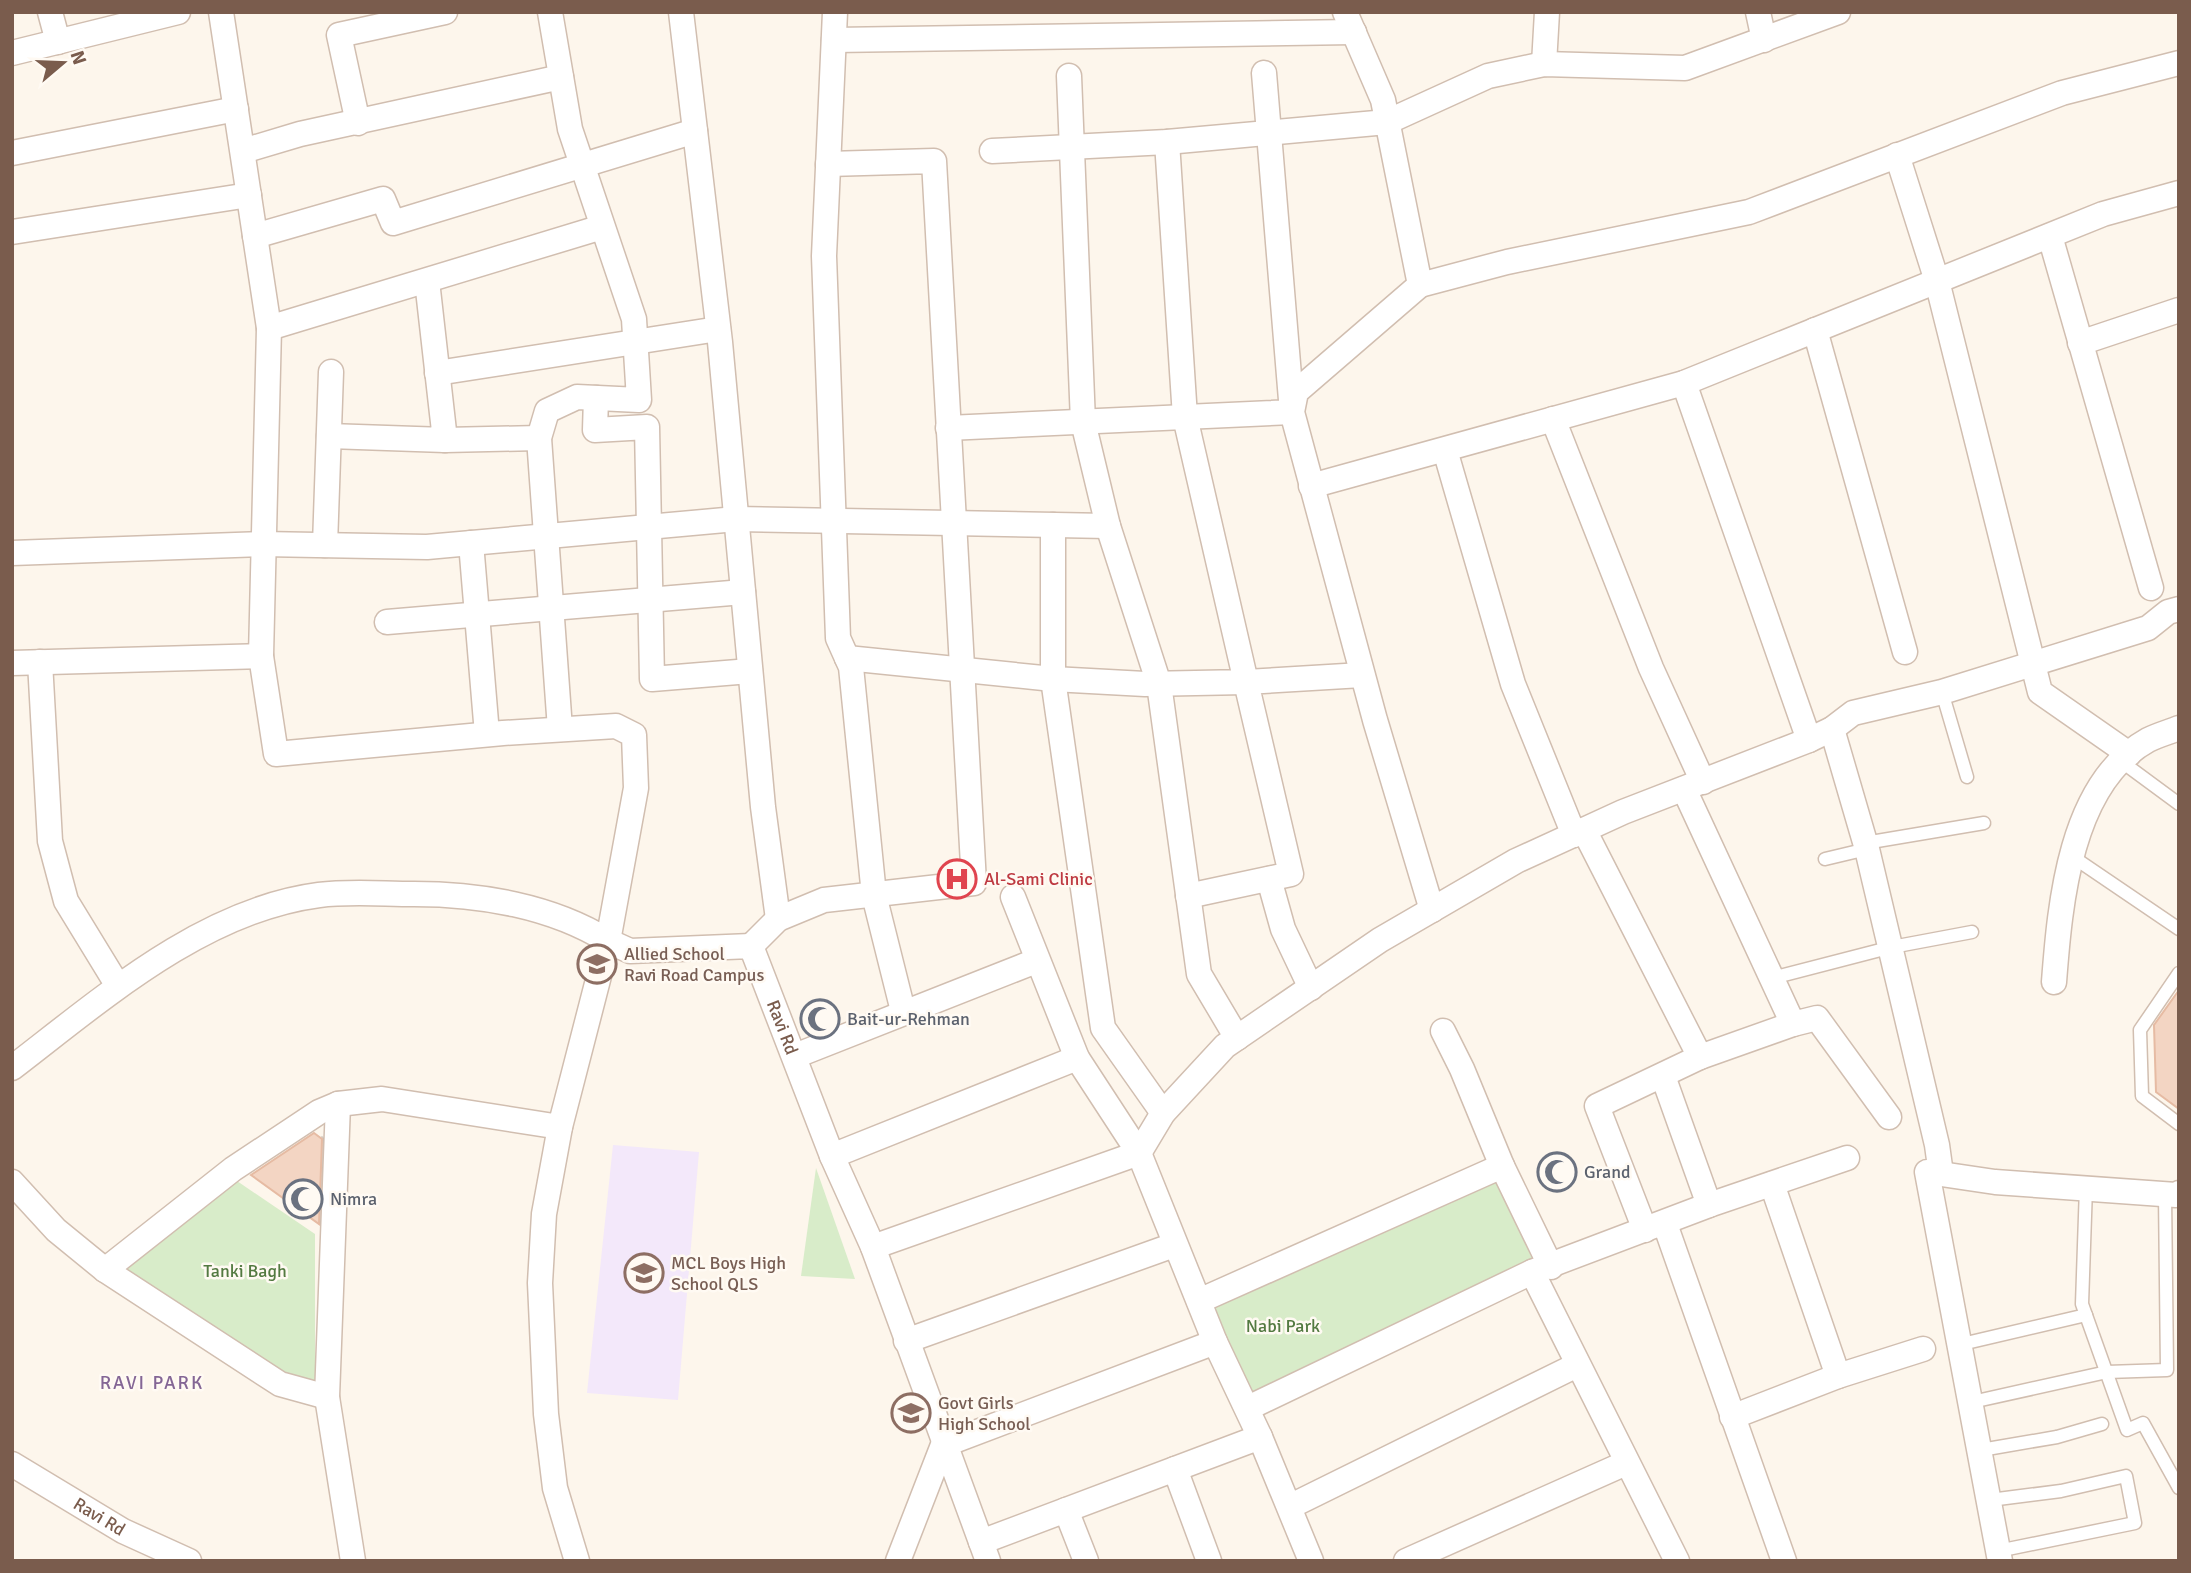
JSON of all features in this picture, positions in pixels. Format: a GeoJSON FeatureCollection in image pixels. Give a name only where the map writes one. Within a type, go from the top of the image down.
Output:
{"type":"FeatureCollection","features":[{"type":"Feature","properties":{"kind":"street"},"geometry":{"type":"LineString","coordinates":[[50,12],[58,42]]}},
{"type":"Feature","properties":{"kind":"street"},"geometry":{"type":"LineString","coordinates":[[12,53],[178,12]]}},
{"type":"Feature","properties":{"kind":"street"},"geometry":{"type":"LineString","coordinates":[[221,12],[269,328],[261,656],[276,754],[487,734],[616,726],[634,735],[636,788],[608,941],[560,1127],[544,1214],[540,1283],[546,1414],[554,1475],[577,1561]]}},
{"type":"Feature","properties":{"kind":"street"},"geometry":{"type":"LineString","coordinates":[[358,123],[339,36],[445,12]]}},
{"type":"Feature","properties":{"kind":"street"},"geometry":{"type":"LineString","coordinates":[[550,12],[570,129],[634,319],[639,400],[577,397],[547,411],[539,438],[560,729]]}},
{"type":"Feature","properties":{"kind":"street"},"geometry":{"type":"LineString","coordinates":[[681,12],[718,329],[763,807],[778,919]]}},
{"type":"Feature","properties":{"kind":"street"},"geometry":{"type":"LineString","coordinates":[[835,12],[824,256],[838,638],[851,667],[874,895],[903,1011]]}},
{"type":"Feature","properties":{"kind":"street"},"geometry":{"type":"LineString","coordinates":[[1544,64],[1547,12]]}},
{"type":"Feature","properties":{"kind":"street"},"geometry":{"type":"LineString","coordinates":[[1758,12],[1764,40]]}},
{"type":"Feature","properties":{"kind":"street"},"geometry":{"type":"LineString","coordinates":[[992,151],[1167,142],[1387,122],[1488,76],[1544,64],[1685,68],[1838,12]]}},
{"type":"Feature","properties":{"kind":"street"},"geometry":{"type":"LineString","coordinates":[[834,40],[1349,22],[1383,100],[1420,285]]}},
{"type":"Feature","properties":{"kind":"street"},"geometry":{"type":"LineString","coordinates":[[1292,412],[1296,392],[1420,285],[1507,262],[1749,212],[2062,93],[2179,63]]}},
{"type":"Feature","properties":{"kind":"street"},"geometry":{"type":"LineString","coordinates":[[1264,73],[1292,412],[1362,675],[1432,910]]}},
{"type":"Feature","properties":{"kind":"street"},"geometry":{"type":"LineString","coordinates":[[1069,76],[1083,422],[1108,526],[1159,684],[1199,974],[1237,1038]]}},
{"type":"Feature","properties":{"kind":"street"},"geometry":{"type":"LineString","coordinates":[[243,151],[300,134],[561,77]]}},
{"type":"Feature","properties":{"kind":"street"},"geometry":{"type":"LineString","coordinates":[[12,153],[236,109]]}},
{"type":"Feature","properties":{"kind":"street"},"geometry":{"type":"LineString","coordinates":[[255,236],[383,199],[393,223],[695,131]]}},
{"type":"Feature","properties":{"kind":"street"},"geometry":{"type":"LineString","coordinates":[[1167,142],[1185,416],[1291,874],[1188,896]]}},
{"type":"Feature","properties":{"kind":"street"},"geometry":{"type":"LineString","coordinates":[[1897,155],[1937,281],[2040,692],[2125,758]]}},
{"type":"Feature","properties":{"kind":"street"},"geometry":{"type":"LineString","coordinates":[[12,1068],[118,986],[223,923],[273,904],[320,895],[449,894],[525,907],[580,924],[630,951],[751,946],[778,919],[824,900],[974,883],[934,161],[828,164]]}},
{"type":"Feature","properties":{"kind":"street"},"geometry":{"type":"LineString","coordinates":[[1311,486],[1684,383],[2103,214],[2179,193]]}},
{"type":"Feature","properties":{"kind":"street"},"geometry":{"type":"LineString","coordinates":[[12,232],[249,195]]}},
{"type":"Feature","properties":{"kind":"street"},"geometry":{"type":"LineString","coordinates":[[269,328],[602,227]]}},
{"type":"Feature","properties":{"kind":"street"},"geometry":{"type":"LineString","coordinates":[[2050,236],[2151,588]]}},
{"type":"Feature","properties":{"kind":"street"},"geometry":{"type":"LineString","coordinates":[[427,281],[444,440]]}},
{"type":"Feature","properties":{"kind":"street"},"geometry":{"type":"LineString","coordinates":[[2080,343],[2179,310]]}},
{"type":"Feature","properties":{"kind":"street"},"geometry":{"type":"LineString","coordinates":[[437,373],[718,329]]}},
{"type":"Feature","properties":{"kind":"street"},"geometry":{"type":"LineString","coordinates":[[1815,330],[1905,652]]}},
{"type":"Feature","properties":{"kind":"street"},"geometry":{"type":"LineString","coordinates":[[324,545],[331,372]]}},
{"type":"Feature","properties":{"kind":"street"},"geometry":{"type":"LineString","coordinates":[[1684,383],[1809,740]]}},
{"type":"Feature","properties":{"kind":"street"},"geometry":{"type":"LineString","coordinates":[[596,398],[596,430],[647,427],[652,679],[750,671]]}},
{"type":"Feature","properties":{"kind":"street"},"geometry":{"type":"LineString","coordinates":[[948,428],[1292,412]]}},
{"type":"Feature","properties":{"kind":"street"},"geometry":{"type":"LineString","coordinates":[[1553,419],[1694,785],[1793,1024]]}},
{"type":"Feature","properties":{"kind":"street"},"geometry":{"type":"LineString","coordinates":[[329,436],[444,440],[539,438]]}},
{"type":"Feature","properties":{"kind":"street"},"geometry":{"type":"LineString","coordinates":[[1445,450],[1513,684],[1579,832],[1700,1057]]}},
{"type":"Feature","properties":{"kind":"street"},"geometry":{"type":"LineString","coordinates":[[12,554],[262,544],[427,547],[736,519],[1108,526]]}},
{"type":"Feature","properties":{"kind":"street"},"geometry":{"type":"LineString","coordinates":[[1052,525],[1053,679],[1103,1028],[1163,1113]]}},
{"type":"Feature","properties":{"kind":"street"},"geometry":{"type":"LineString","coordinates":[[471,543],[487,734]]}},
{"type":"Feature","properties":{"kind":"street"},"geometry":{"type":"LineString","coordinates":[[387,622],[743,592]]}},
{"type":"Feature","properties":{"kind":"street"},"geometry":{"type":"LineString","coordinates":[[873,1247],[1139,1153],[1163,1113],[1225,1046],[1380,940],[1516,862],[1579,832],[1809,740],[1832,729],[1853,713],[1942,692],[2148,628],[2168,612],[2179,609]]}},
{"type":"Feature","properties":{"kind":"street"},"geometry":{"type":"LineString","coordinates":[[12,663],[261,656]]}},
{"type":"Feature","properties":{"kind":"street"},"geometry":{"type":"LineString","coordinates":[[847,658],[1053,679],[1159,684],[1362,675]]}},
{"type":"Feature","properties":{"kind":"street"},"geometry":{"type":"LineString","coordinates":[[40,662],[50,841],[66,901],[118,986]]}},
{"type":"Feature","properties":{"kind":"street"},"geometry":{"type":"LineString","coordinates":[[2054,982],[2059,920],[2070,855],[2100,789],[2125,758],[2149,739],[2179,728]]}},
{"type":"Feature","properties":{"kind":"street"},"geometry":{"type":"LineString","coordinates":[[1832,729],[1892,947],[1941,1174]]}},
{"type":"Feature","properties":{"kind":"street"},"geometry":{"type":"LineString","coordinates":[[1269,879],[1283,929],[1311,988]]}},
{"type":"Feature","properties":{"kind":"street"},"geometry":{"type":"LineString","coordinates":[[1013,897],[1036,961],[1077,1058],[1139,1153],[1174,1245],[1215,1342],[1248,1408],[1291,1506],[1311,1561]]}},
{"type":"Feature","properties":{"kind":"street","name":"Ravi Rd"},"geometry":{"type":"LineString","coordinates":[[751,946],[796,1056],[832,1156],[873,1247],[943,1445],[984,1551]]}},
{"type":"Feature","properties":{"kind":"street"},"geometry":{"type":"LineString","coordinates":[[796,1056],[903,1011],[1036,961]]}},
{"type":"Feature","properties":{"kind":"street"},"geometry":{"type":"LineString","coordinates":[[1784,1561],[1732,1417],[1655,1227],[1597,1106],[1700,1057],[1793,1024],[1818,1018],[1889,1117]]}},
{"type":"Feature","properties":{"kind":"street"},"geometry":{"type":"LineString","coordinates":[[1443,1031],[1462,1069],[1502,1167],[1577,1365],[1678,1561]]}},
{"type":"Feature","properties":{"kind":"street"},"geometry":{"type":"LineString","coordinates":[[832,1156],[1077,1058]]}},
{"type":"Feature","properties":{"kind":"street"},"geometry":{"type":"LineString","coordinates":[[1663,1076],[1709,1205]]}},
{"type":"Feature","properties":{"kind":"street"},"geometry":{"type":"LineString","coordinates":[[105,1270],[233,1169],[319,1112],[338,1104],[382,1099],[560,1127]]}},
{"type":"Feature","properties":{"kind":"street"},"geometry":{"type":"LineString","coordinates":[[338,1104],[327,1397],[353,1561]]}},
{"type":"Feature","properties":{"kind":"street"},"geometry":{"type":"LineString","coordinates":[[1248,1408],[1541,1269],[1709,1205],[1847,1158]]}},
{"type":"Feature","properties":{"kind":"street"},"geometry":{"type":"LineString","coordinates":[[1199,1301],[1502,1167]]}},
{"type":"Feature","properties":{"kind":"street"},"geometry":{"type":"LineString","coordinates":[[1999,1556],[1962,1344],[1927,1172],[1995,1182],[2172,1194]]}},
{"type":"Feature","properties":{"kind":"street"},"geometry":{"type":"LineString","coordinates":[[12,1182],[56,1230],[105,1270],[281,1384],[327,1397]]}},
{"type":"Feature","properties":{"kind":"street"},"geometry":{"type":"LineString","coordinates":[[1772,1184],[1838,1376]]}},
{"type":"Feature","properties":{"kind":"street"},"geometry":{"type":"LineString","coordinates":[[906,1341],[1174,1245]]}},
{"type":"Feature","properties":{"kind":"street"},"geometry":{"type":"LineString","coordinates":[[898,1561],[943,1445],[1215,1342]]}},
{"type":"Feature","properties":{"kind":"street"},"geometry":{"type":"LineString","coordinates":[[1732,1417],[1838,1376],[1923,1349]]}},
{"type":"Feature","properties":{"kind":"street"},"geometry":{"type":"LineString","coordinates":[[1291,1506],[1577,1365]]}},
{"type":"Feature","properties":{"kind":"street"},"geometry":{"type":"LineString","coordinates":[[984,1551],[1066,1510],[1261,1437]]}},
{"type":"Feature","properties":{"kind":"street"},"geometry":{"type":"LineString","coordinates":[[1406,1561],[1626,1463]]}},
{"type":"Feature","properties":{"kind":"street","name":"Ravi Rd"},"geometry":{"type":"LineString","coordinates":[[12,1464],[123,1531],[189,1561]]}},
{"type":"Feature","properties":{"kind":"street"},"geometry":{"type":"LineString","coordinates":[[1175,1469],[1209,1561]]}},
{"type":"Feature","properties":{"kind":"street"},"geometry":{"type":"LineString","coordinates":[[1066,1510],[1086,1561]]}},
{"type":"Feature","properties":{"kind":"lane"},"geometry":{"type":"LineString","coordinates":[[1942,692],[1967,777]]}},
{"type":"Feature","properties":{"kind":"lane"},"geometry":{"type":"LineString","coordinates":[[2125,758],[2179,804]]}},
{"type":"Feature","properties":{"kind":"lane"},"geometry":{"type":"LineString","coordinates":[[1825,859],[1866,846],[1984,823]]}},
{"type":"Feature","properties":{"kind":"lane"},"geometry":{"type":"LineString","coordinates":[[2070,855],[2179,929]]}},
{"type":"Feature","properties":{"kind":"lane"},"geometry":{"type":"LineString","coordinates":[[1772,978],[1892,947],[1972,932]]}},
{"type":"Feature","properties":{"kind":"lane"},"geometry":{"type":"LineString","coordinates":[[2179,973],[2140,1030],[2142,1096],[2179,1124]]}},
{"type":"Feature","properties":{"kind":"lane"},"geometry":{"type":"LineString","coordinates":[[2086,1187],[2082,1304],[2127,1430],[2143,1423],[2179,1488]]}},
{"type":"Feature","properties":{"kind":"lane"},"geometry":{"type":"LineString","coordinates":[[1972,1402],[2107,1372],[2167,1370],[2172,1194]]}},
{"type":"Feature","properties":{"kind":"lane"},"geometry":{"type":"LineString","coordinates":[[1962,1344],[2086,1315]]}},
{"type":"Feature","properties":{"kind":"lane"},"geometry":{"type":"LineString","coordinates":[[1981,1450],[2057,1437],[2102,1423]]}},
{"type":"Feature","properties":{"kind":"lane"},"geometry":{"type":"LineString","coordinates":[[1990,1500],[2061,1491],[2126,1476],[2135,1523],[1999,1556]]}},
{"type":"Feature","properties":{"kind":"shaded area","name":"MCL Boys High School QLS"},"geometry":{"type":"Polygon","coordinates":[[[613,1145],[699,1152],[678,1400],[587,1393],[613,1145]]]}},
{"type":"Feature","properties":{"kind":"green space"},"geometry":{"type":"Polygon","coordinates":[[[816,1168],[855,1279],[801,1276],[816,1168]]]}},
{"type":"Feature","properties":{"kind":"green space","name":"Nabi Park"},"geometry":{"type":"Polygon","coordinates":[[[1497,1176],[1533,1261],[1245,1398],[1208,1306],[1497,1176]]]}},
{"type":"Feature","properties":{"kind":"green space","name":"Tanki Bagh"},"geometry":{"type":"Polygon","coordinates":[[[237,1181],[315,1234],[315,1385],[279,1376],[116,1270],[237,1181]]]}},
{"type":"Feature","properties":{"kind":"building"},"geometry":{"type":"Polygon","coordinates":[[[2179,990],[2179,1109],[2156,1092],[2154,1025],[2179,990]]]}},
{"type":"Feature","properties":{"kind":"building","name":"Nimra"},"geometry":{"type":"Polygon","coordinates":[[[314,1133],[322,1139],[319,1224],[251,1175],[314,1133]]]}},
{"type":"Feature","properties":{"kind":"place","name":"Al-Sami Clinic"},"geometry":{"type":"Point","coordinates":[957,879]}},
{"type":"Feature","properties":{"kind":"place","name":"Allied School Ravi Road Campus"},"geometry":{"type":"Point","coordinates":[597,964]}},
{"type":"Feature","properties":{"kind":"place","name":"Bait-ur-Rehman"},"geometry":{"type":"Point","coordinates":[820,1019]}},
{"type":"Feature","properties":{"kind":"place","name":"Grand"},"geometry":{"type":"Point","coordinates":[1557,1172]}},
{"type":"Feature","properties":{"kind":"place","name":"Nimra"},"geometry":{"type":"Point","coordinates":[303,1199]}},
{"type":"Feature","properties":{"kind":"place","name":"MCL Boys High School QLS"},"geometry":{"type":"Point","coordinates":[644,1273]}},
{"type":"Feature","properties":{"kind":"place","name":"Govt Girls High School"},"geometry":{"type":"Point","coordinates":[911,1413]}},
{"type":"Feature","properties":{"kind":"district","name":"RAVI PARK"},"geometry":{"type":"Point","coordinates":[152,1383]}}]}
